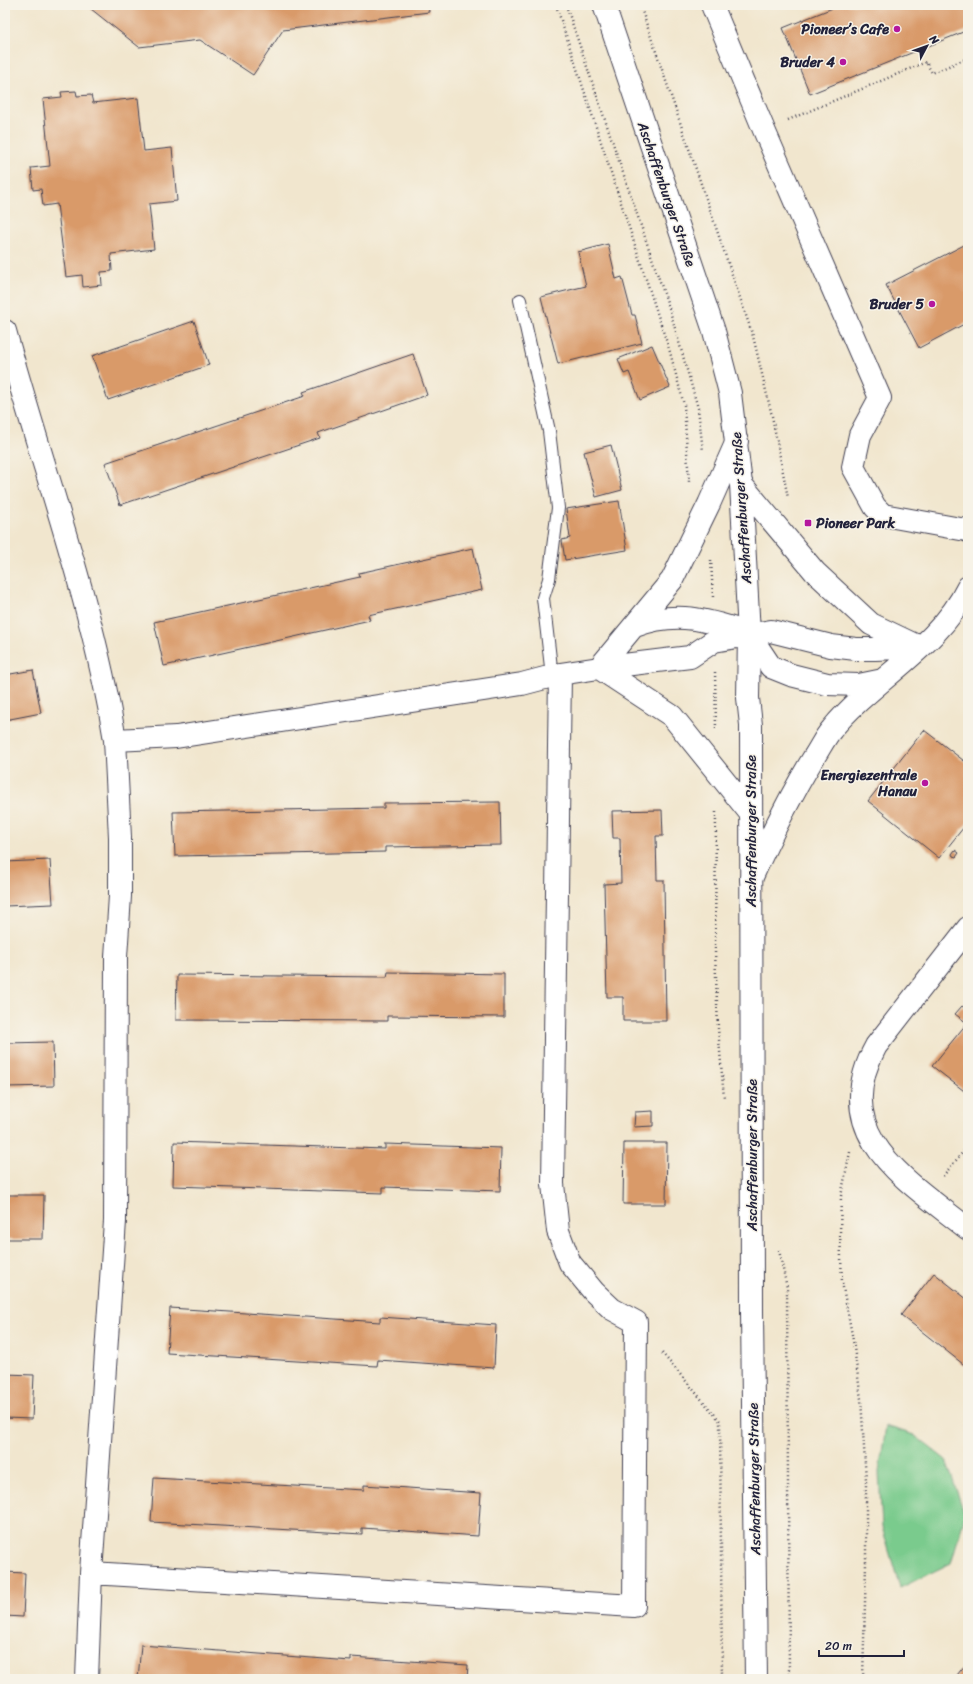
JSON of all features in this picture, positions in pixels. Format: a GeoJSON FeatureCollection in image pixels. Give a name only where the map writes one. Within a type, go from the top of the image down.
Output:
{"type":"FeatureCollection","features":[{"type":"Feature","properties":{"kind":"street","name":"Aschaffenburger Straße"},"geometry":{"type":"LineString","coordinates":[[604,5],[714,331],[730,393],[741,484],[749,634],[748,698],[751,725],[752,1297],[756,1679]]}},
{"type":"Feature","properties":{"kind":"street"},"geometry":{"type":"LineString","coordinates":[[712,5],[764,130],[880,398],[860,435],[853,467],[875,507],[883,515],[968,531]]}},
{"type":"Feature","properties":{"kind":"street"},"geometry":{"type":"LineString","coordinates":[[5,331],[77,575],[108,698],[115,740],[120,851],[120,896],[116,956],[115,1220],[91,1573],[87,1679]]}},
{"type":"Feature","properties":{"kind":"street"},"geometry":{"type":"LineString","coordinates":[[599,668],[672,580],[709,504],[736,441]]}},
{"type":"Feature","properties":{"kind":"street"},"geometry":{"type":"LineString","coordinates":[[741,484],[815,572],[871,624],[920,647]]}},
{"type":"Feature","properties":{"kind":"street"},"geometry":{"type":"LineString","coordinates":[[751,879],[777,823],[803,774],[831,730],[862,698],[920,647],[948,619],[968,588]]}},
{"type":"Feature","properties":{"kind":"street"},"geometry":{"type":"LineString","coordinates":[[634,626],[651,620],[681,616],[714,631],[749,634],[771,631],[830,646],[856,649],[875,650],[920,647]]}},
{"type":"Feature","properties":{"kind":"street"},"geometry":{"type":"LineString","coordinates":[[115,740],[176,737],[522,684],[556,675],[599,668],[690,657],[714,631]]}},
{"type":"Feature","properties":{"kind":"street"},"geometry":{"type":"LineString","coordinates":[[749,634],[771,667],[791,675],[827,684],[859,685],[884,680]]}},
{"type":"Feature","properties":{"kind":"street"},"geometry":{"type":"LineString","coordinates":[[599,668],[672,716],[751,814]]}},
{"type":"Feature","properties":{"kind":"street"},"geometry":{"type":"LineString","coordinates":[[91,1573],[634,1606],[636,1322],[612,1309],[594,1292],[570,1263],[558,1231],[553,1184],[556,675]]}},
{"type":"Feature","properties":{"kind":"street"},"geometry":{"type":"LineString","coordinates":[[968,928],[876,1046],[868,1061],[863,1077],[860,1097],[863,1121],[877,1148],[894,1168],[968,1229]]}},
{"type":"Feature","properties":{"kind":"lane"},"geometry":{"type":"LineString","coordinates":[[520,300],[550,431],[558,508],[549,578],[543,598],[556,675]]}},
{"type":"Feature","properties":{"kind":"path"},"geometry":{"type":"LineString","coordinates":[[556,5],[670,352],[684,405],[690,489]]}},
{"type":"Feature","properties":{"kind":"path"},"geometry":{"type":"LineString","coordinates":[[566,5],[670,311],[698,408],[703,453]]}},
{"type":"Feature","properties":{"kind":"path"},"geometry":{"type":"LineString","coordinates":[[640,5],[753,336],[772,416],[788,499]]}},
{"type":"Feature","properties":{"kind":"path"},"geometry":{"type":"LineString","coordinates":[[764,130],[926,62],[932,73],[968,58]]}},
{"type":"Feature","properties":{"kind":"path"},"geometry":{"type":"LineString","coordinates":[[711,557],[716,733]]}},
{"type":"Feature","properties":{"kind":"path"},"geometry":{"type":"LineString","coordinates":[[716,812],[715,951],[718,1028],[724,1106]]}},
{"type":"Feature","properties":{"kind":"path"},"geometry":{"type":"LineString","coordinates":[[863,1121],[854,1136],[851,1146],[841,1196],[840,1233],[842,1282],[854,1340],[861,1399],[866,1480],[866,1564],[863,1679]]}},
{"type":"Feature","properties":{"kind":"path"},"geometry":{"type":"LineString","coordinates":[[928,1196],[968,1146]]}},
{"type":"Feature","properties":{"kind":"path"},"geometry":{"type":"LineString","coordinates":[[787,1288],[789,1679]]}},
{"type":"Feature","properties":{"kind":"path"},"geometry":{"type":"LineString","coordinates":[[636,1322],[720,1421],[722,1679]]}},
{"type":"Feature","properties":{"kind":"green space"},"geometry":{"type":"Polygon","coordinates":[[[886,1426],[914,1435],[946,1460],[965,1515],[951,1563],[900,1588],[882,1527],[879,1472],[886,1426]]]}},
{"type":"Feature","properties":{"kind":"building"},"geometry":{"type":"Polygon","coordinates":[[[86,5],[428,5],[429,12],[283,30],[253,75],[200,40],[139,47],[86,5]]]}},
{"type":"Feature","properties":{"kind":"building","name":"Bruder 4"},"geometry":{"type":"Polygon","coordinates":[[[840,5],[968,5],[968,30],[810,94],[783,28],[840,5]]]}},
{"type":"Feature","properties":{"kind":"building"},"geometry":{"type":"Polygon","coordinates":[[[76,91],[77,96],[91,95],[93,103],[138,98],[144,151],[172,148],[177,201],[149,204],[154,249],[111,254],[112,271],[101,272],[102,285],[83,287],[82,275],[66,277],[57,204],[43,206],[41,189],[33,190],[31,168],[50,166],[43,99],[62,97],[61,92],[76,91]]]}},
{"type":"Feature","properties":{"kind":"building","name":"Bruder 5"},"geometry":{"type":"Polygon","coordinates":[[[968,243],[968,322],[919,348],[886,285],[968,243]]]}},
{"type":"Feature","properties":{"kind":"building"},"geometry":{"type":"Polygon","coordinates":[[[608,244],[616,279],[622,277],[632,315],[635,315],[642,343],[558,364],[541,297],[586,286],[578,252],[608,244]]]}},
{"type":"Feature","properties":{"kind":"building"},"geometry":{"type":"Polygon","coordinates":[[[194,321],[209,365],[108,400],[92,356],[194,321]]]}},
{"type":"Feature","properties":{"kind":"building"},"geometry":{"type":"Polygon","coordinates":[[[652,345],[670,387],[640,400],[629,372],[624,374],[618,359],[652,345]]]}},
{"type":"Feature","properties":{"kind":"building"},"geometry":{"type":"Polygon","coordinates":[[[413,354],[427,395],[318,433],[320,438],[120,505],[105,463],[305,396],[303,392],[413,354]]]}},
{"type":"Feature","properties":{"kind":"building"},"geometry":{"type":"Polygon","coordinates":[[[611,445],[622,490],[596,497],[584,452],[611,445]]]}},
{"type":"Feature","properties":{"kind":"building"},"geometry":{"type":"Polygon","coordinates":[[[619,501],[627,550],[565,560],[562,540],[570,538],[566,509],[619,501]]]}},
{"type":"Feature","properties":{"kind":"building"},"geometry":{"type":"Polygon","coordinates":[[[473,548],[482,590],[368,615],[370,620],[164,666],[154,622],[360,577],[359,573],[473,548]]]}},
{"type":"Feature","properties":{"kind":"building"},"geometry":{"type":"Polygon","coordinates":[[[33,670],[41,713],[5,720],[5,675],[33,670]]]}},
{"type":"Feature","properties":{"kind":"building","name":"Energiezentrale Hanau"},"geometry":{"type":"Polygon","coordinates":[[[924,730],[968,764],[968,822],[939,858],[868,801],[924,730]]]}},
{"type":"Feature","properties":{"kind":"building"},"geometry":{"type":"Polygon","coordinates":[[[500,802],[501,845],[385,847],[385,852],[175,856],[173,812],[384,808],[384,803],[500,802]]]}},
{"type":"Feature","properties":{"kind":"building"},"geometry":{"type":"Polygon","coordinates":[[[662,810],[663,836],[656,836],[657,880],[664,880],[666,1021],[623,1021],[623,997],[607,997],[604,884],[621,883],[620,838],[613,838],[612,811],[662,810]]]}},
{"type":"Feature","properties":{"kind":"building"},"geometry":{"type":"Polygon","coordinates":[[[955,850],[959,853],[956,857],[952,854],[955,850]]]}},
{"type":"Feature","properties":{"kind":"building"},"geometry":{"type":"Polygon","coordinates":[[[50,860],[53,904],[5,906],[5,862],[50,860]]]}},
{"type":"Feature","properties":{"kind":"building"},"geometry":{"type":"Polygon","coordinates":[[[388,972],[504,974],[504,1017],[387,1016],[387,1021],[176,1020],[177,975],[387,977],[388,972]]]}},
{"type":"Feature","properties":{"kind":"building"},"geometry":{"type":"Polygon","coordinates":[[[962,1006],[968,1010],[968,1094],[932,1066],[967,1023],[955,1014],[962,1006]]]}},
{"type":"Feature","properties":{"kind":"building"},"geometry":{"type":"Polygon","coordinates":[[[53,1042],[54,1086],[5,1087],[5,1043],[53,1042]]]}},
{"type":"Feature","properties":{"kind":"building"},"geometry":{"type":"Polygon","coordinates":[[[653,1111],[653,1126],[634,1127],[635,1112],[653,1111]]]}},
{"type":"Feature","properties":{"kind":"building"},"geometry":{"type":"Polygon","coordinates":[[[174,1142],[385,1149],[385,1144],[501,1148],[500,1191],[383,1187],[383,1193],[173,1186],[174,1142]]]}},
{"type":"Feature","properties":{"kind":"building"},"geometry":{"type":"Polygon","coordinates":[[[624,1143],[667,1143],[666,1204],[623,1204],[624,1143]]]}},
{"type":"Feature","properties":{"kind":"building"},"geometry":{"type":"Polygon","coordinates":[[[5,1195],[44,1195],[43,1239],[5,1239],[5,1195]]]}},
{"type":"Feature","properties":{"kind":"building"},"geometry":{"type":"Polygon","coordinates":[[[934,1273],[968,1300],[968,1368],[901,1315],[934,1273]]]}},
{"type":"Feature","properties":{"kind":"building"},"geometry":{"type":"Polygon","coordinates":[[[170,1308],[380,1322],[380,1317],[496,1325],[494,1368],[378,1360],[377,1366],[167,1353],[170,1308]]]}},
{"type":"Feature","properties":{"kind":"building"},"geometry":{"type":"Polygon","coordinates":[[[5,1374],[34,1375],[32,1419],[5,1418],[5,1374]]]}},
{"type":"Feature","properties":{"kind":"building"},"geometry":{"type":"Polygon","coordinates":[[[154,1478],[364,1490],[364,1485],[481,1493],[478,1536],[362,1528],[362,1534],[151,1522],[154,1478]]]}},
{"type":"Feature","properties":{"kind":"building"},"geometry":{"type":"Polygon","coordinates":[[[5,1572],[25,1573],[23,1617],[5,1616],[5,1572]]]}},
{"type":"Feature","properties":{"kind":"building"},"geometry":{"type":"Polygon","coordinates":[[[141,1645],[351,1661],[351,1657],[468,1665],[467,1679],[138,1679],[141,1645]]]}},
{"type":"Feature","properties":{"kind":"building"},"geometry":{"type":"Polygon","coordinates":[[[968,1662],[968,1679],[954,1679],[961,1670],[968,1662]]]}},
{"type":"Feature","properties":{"kind":"place","name":"Pioneer’s Cafe"},"geometry":{"type":"Point","coordinates":[897,29]}},
{"type":"Feature","properties":{"kind":"place","name":"Bruder 4"},"geometry":{"type":"Point","coordinates":[843,62]}},
{"type":"Feature","properties":{"kind":"place","name":"Bruder 5"},"geometry":{"type":"Point","coordinates":[932,304]}},
{"type":"Feature","properties":{"kind":"place","name":"Pioneer Park"},"geometry":{"type":"Point","coordinates":[808,523]}},
{"type":"Feature","properties":{"kind":"place","name":"Energiezentrale Hanau"},"geometry":{"type":"Point","coordinates":[925,783]}}]}
